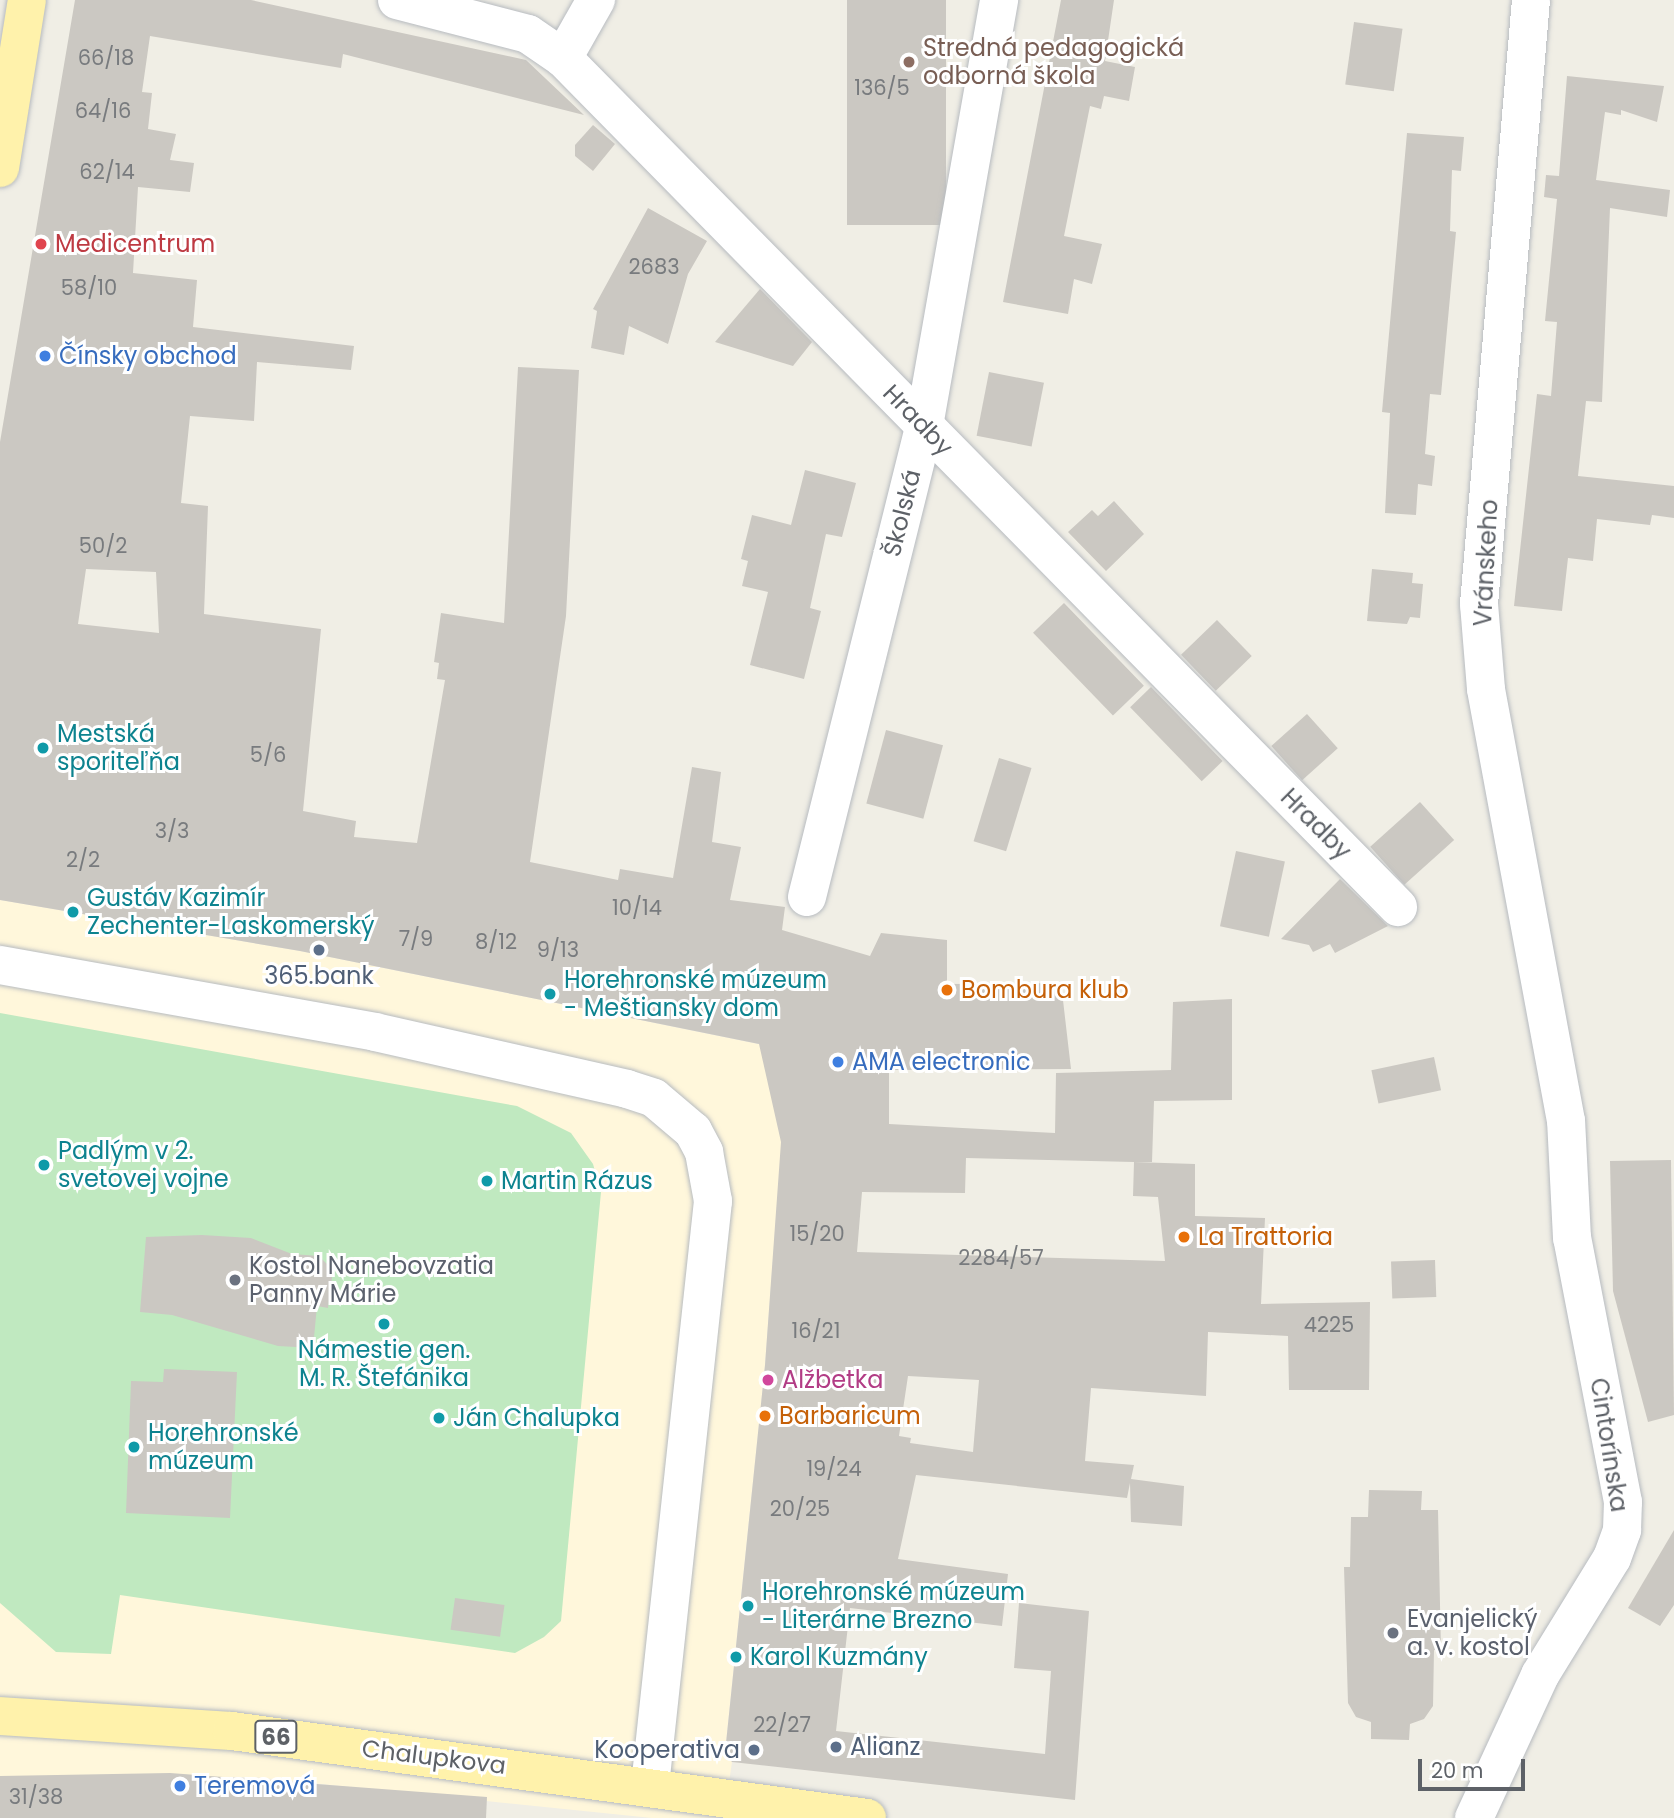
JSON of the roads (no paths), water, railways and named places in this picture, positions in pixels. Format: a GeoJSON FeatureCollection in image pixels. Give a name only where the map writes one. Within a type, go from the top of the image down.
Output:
{"type":"FeatureCollection","features":[{"type":"Feature","properties":{"kind":"main road"},"geometry":{"type":"LineString","coordinates":[[0,168],[27,0]]}},
{"type":"Feature","properties":{"kind":"main road","name":"Chalupkova"},"geometry":{"type":"LineString","coordinates":[[0,1716],[232,1731],[650,1786],[867,1818]]}},
{"type":"Feature","properties":{"kind":"street","name":"Hradby"},"geometry":{"type":"LineString","coordinates":[[397,0],[528,34],[563,58],[1398,907]]}},
{"type":"Feature","properties":{"kind":"street"},"geometry":{"type":"LineString","coordinates":[[563,58],[596,0]]}},
{"type":"Feature","properties":{"kind":"street","name":"Školská"},"geometry":{"type":"LineString","coordinates":[[807,898],[923,426],[999,0]]}},
{"type":"Feature","properties":{"kind":"street","name":"Vránskeho"},"geometry":{"type":"LineString","coordinates":[[1531,0],[1479,604],[1486,690],[1566,1121]]}},
{"type":"Feature","properties":{"kind":"street"},"geometry":{"type":"LineString","coordinates":[[0,965],[375,1032],[627,1088],[654,1098],[693,1131],[705,1152],[713,1201],[650,1786]]}},
{"type":"Feature","properties":{"kind":"street","name":"Cintorínska"},"geometry":{"type":"LineString","coordinates":[[1474,1818],[1501,1749],[1612,1558],[1622,1530],[1623,1502],[1572,1238],[1566,1121]]}},
{"type":"Feature","properties":{"kind":"place","name":"Stredná pedagogická odborná škola"},"geometry":{"type":"Point","coordinates":[909,62]}},
{"type":"Feature","properties":{"kind":"place","name":"Medicentrum"},"geometry":{"type":"Point","coordinates":[41,244]}},
{"type":"Feature","properties":{"kind":"place","name":"Čínsky obchod"},"geometry":{"type":"Point","coordinates":[45,356]}},
{"type":"Feature","properties":{"kind":"place","name":"Mestská sporiteľňa"},"geometry":{"type":"Point","coordinates":[43,748]}},
{"type":"Feature","properties":{"kind":"place","name":"Gustáv Kazimír Zechenter-Laskomerský"},"geometry":{"type":"Point","coordinates":[73,912]}},
{"type":"Feature","properties":{"kind":"place","name":"365.bank"},"geometry":{"type":"Point","coordinates":[319,950]}},
{"type":"Feature","properties":{"kind":"place","name":"Bombura klub"},"geometry":{"type":"Point","coordinates":[947,990]}},
{"type":"Feature","properties":{"kind":"place","name":"Horehronské múzeum - Meštiansky dom"},"geometry":{"type":"Point","coordinates":[550,994]}},
{"type":"Feature","properties":{"kind":"place","name":"AMA electronic"},"geometry":{"type":"Point","coordinates":[838,1062]}},
{"type":"Feature","properties":{"kind":"place","name":"Padlým v 2. svetovej vojne"},"geometry":{"type":"Point","coordinates":[44,1165]}},
{"type":"Feature","properties":{"kind":"place","name":"Martin Rázus"},"geometry":{"type":"Point","coordinates":[487,1181]}},
{"type":"Feature","properties":{"kind":"place","name":"La Trattoria"},"geometry":{"type":"Point","coordinates":[1184,1237]}},
{"type":"Feature","properties":{"kind":"place","name":"Kostol Nanebovzatia Panny Márie"},"geometry":{"type":"Point","coordinates":[235,1280]}},
{"type":"Feature","properties":{"kind":"place","name":"Námestie gen. M. R. Štefánika"},"geometry":{"type":"Point","coordinates":[384,1324]}},
{"type":"Feature","properties":{"kind":"place","name":"Alžbetka"},"geometry":{"type":"Point","coordinates":[768,1380]}},
{"type":"Feature","properties":{"kind":"place","name":"Barbaricum"},"geometry":{"type":"Point","coordinates":[765,1416]}},
{"type":"Feature","properties":{"kind":"place","name":"Ján Chalupka"},"geometry":{"type":"Point","coordinates":[439,1418]}},
{"type":"Feature","properties":{"kind":"place","name":"Horehronské múzeum"},"geometry":{"type":"Point","coordinates":[134,1447]}},
{"type":"Feature","properties":{"kind":"place","name":"Horehronské múzeum - Literárne Brezno"},"geometry":{"type":"Point","coordinates":[748,1606]}},
{"type":"Feature","properties":{"kind":"place","name":"Evanjelický a. v. kostol"},"geometry":{"type":"Point","coordinates":[1393,1633]}},
{"type":"Feature","properties":{"kind":"place","name":"Karol Kuzmány"},"geometry":{"type":"Point","coordinates":[736,1657]}},
{"type":"Feature","properties":{"kind":"place","name":"Alianz"},"geometry":{"type":"Point","coordinates":[836,1747]}},
{"type":"Feature","properties":{"kind":"place","name":"Kooperativa"},"geometry":{"type":"Point","coordinates":[754,1750]}},
{"type":"Feature","properties":{"kind":"place","name":"Teremová"},"geometry":{"type":"Point","coordinates":[180,1786]}}]}
